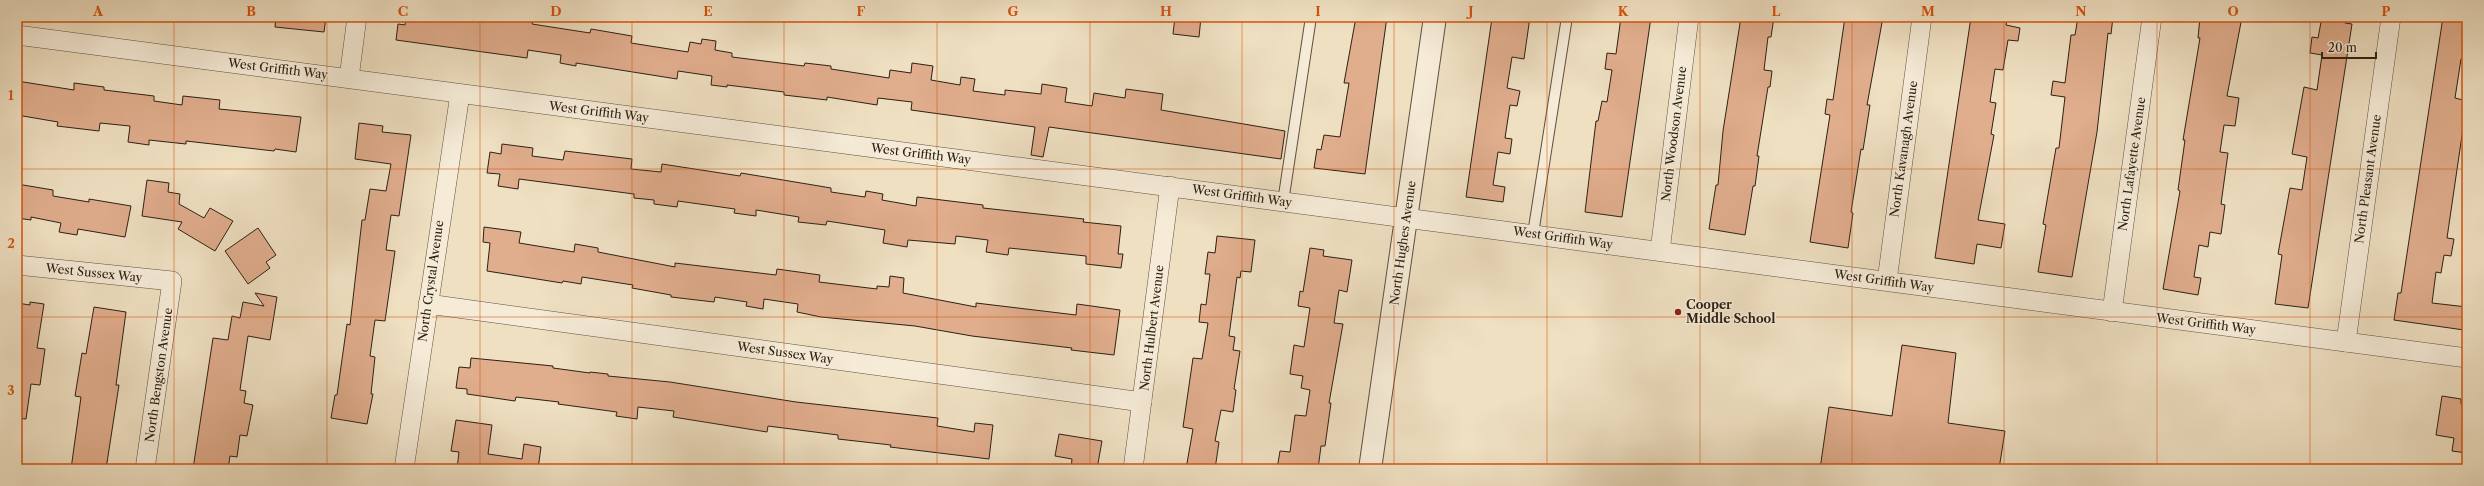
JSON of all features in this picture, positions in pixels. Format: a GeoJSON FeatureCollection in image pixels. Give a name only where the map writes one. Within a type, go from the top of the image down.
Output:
{"type":"FeatureCollection","features":[{"type":"Feature","properties":{"kind":"street"},"geometry":{"type":"LineString","coordinates":[[349,78],[357,17]]}},
{"type":"Feature","properties":{"kind":"street","name":"North Hughes Avenue"},"geometry":{"type":"LineString","coordinates":[[1370,469],[1435,17]]}},
{"type":"Feature","properties":{"kind":"street","name":"North Woodson Avenue"},"geometry":{"type":"LineString","coordinates":[[1660,251],[1689,17]]}},
{"type":"Feature","properties":{"kind":"street","name":"North Kavanagh Avenue"},"geometry":{"type":"LineString","coordinates":[[1887,281],[1922,17]]}},
{"type":"Feature","properties":{"kind":"street","name":"North Lafayette Avenue"},"geometry":{"type":"LineString","coordinates":[[2112,312],[2152,17]]}},
{"type":"Feature","properties":{"kind":"street","name":"North Pleasant Avenue"},"geometry":{"type":"LineString","coordinates":[[2346,342],[2390,17]]}},
{"type":"Feature","properties":{"kind":"street","name":"West Griffith Way"},"geometry":{"type":"LineString","coordinates":[[17,35],[2467,358]]}},
{"type":"Feature","properties":{"kind":"street","name":"North Crystal Avenue"},"geometry":{"type":"LineString","coordinates":[[404,469],[460,94]]}},
{"type":"Feature","properties":{"kind":"street","name":"North Hulbert Avenue"},"geometry":{"type":"LineString","coordinates":[[1133,469],[1170,186]]}},
{"type":"Feature","properties":{"kind":"street","name":"West Sussex Way"},"geometry":{"type":"LineString","coordinates":[[17,264],[172,281]]}},
{"type":"Feature","properties":{"kind":"street","name":"North Bengston Avenue"},"geometry":{"type":"LineString","coordinates":[[145,469],[172,281]]}},
{"type":"Feature","properties":{"kind":"street","name":"West Sussex Way"},"geometry":{"type":"LineString","coordinates":[[428,304],[1142,402]]}},
{"type":"Feature","properties":{"kind":"lane"},"geometry":{"type":"LineString","coordinates":[[1283,202],[1312,17]]}},
{"type":"Feature","properties":{"kind":"lane"},"geometry":{"type":"LineString","coordinates":[[1533,234],[1567,17]]}},
{"type":"Feature","properties":{"kind":"building"},"geometry":{"type":"Polygon","coordinates":[[[276,17],[326,17],[324,32],[275,27],[276,17]]]}},
{"type":"Feature","properties":{"kind":"building"},"geometry":{"type":"Polygon","coordinates":[[[406,17],[507,17],[533,21],[532,24],[590,33],[591,29],[632,36],[631,43],[688,52],[690,42],[701,44],[702,39],[716,41],[715,50],[732,53],[732,57],[804,66],[805,63],[831,66],[831,69],[889,78],[890,70],[911,73],[912,63],[933,66],[931,80],[960,85],[961,77],[975,79],[973,91],[1005,95],[1005,90],[1041,94],[1042,84],[1067,88],[1065,102],[1092,106],[1094,93],[1125,98],[1126,89],[1163,94],[1161,110],[1285,131],[1281,159],[1049,127],[1043,157],[1031,155],[1035,127],[911,110],[912,102],[878,98],[877,105],[827,97],[827,100],[784,95],[784,92],[727,85],[727,87],[711,85],[712,76],[678,71],[677,79],[576,63],[576,66],[560,63],[561,55],[528,50],[527,58],[396,40],[398,24],[405,25],[406,17]]]}},
{"type":"Feature","properties":{"kind":"building"},"geometry":{"type":"Polygon","coordinates":[[[1175,17],[1201,17],[1199,37],[1173,34],[1175,17]]]}},
{"type":"Feature","properties":{"kind":"building"},"geometry":{"type":"Polygon","coordinates":[[[1356,17],[1387,17],[1365,174],[1314,168],[1317,149],[1321,150],[1324,135],[1340,137],[1349,83],[1344,83],[1356,17]]]}},
{"type":"Feature","properties":{"kind":"building"},"geometry":{"type":"Polygon","coordinates":[[[1499,17],[1530,17],[1524,59],[1512,57],[1507,88],[1520,91],[1517,106],[1510,105],[1505,138],[1512,139],[1510,154],[1498,152],[1493,185],[1505,187],[1503,202],[1466,197],[1492,18],[1499,19],[1499,17]]]}},
{"type":"Feature","properties":{"kind":"building"},"geometry":{"type":"Polygon","coordinates":[[[1621,17],[1651,17],[1622,217],[1585,212],[1596,121],[1598,121],[1602,101],[1607,102],[1612,70],[1605,69],[1607,53],[1616,54],[1621,17]]]}},
{"type":"Feature","properties":{"kind":"building"},"geometry":{"type":"Polygon","coordinates":[[[1741,17],[1774,17],[1771,37],[1768,37],[1764,70],[1772,71],[1770,87],[1768,87],[1757,156],[1759,156],[1755,186],[1753,186],[1745,235],[1709,229],[1716,185],[1718,185],[1723,131],[1741,17]]]}},
{"type":"Feature","properties":{"kind":"building"},"geometry":{"type":"Polygon","coordinates":[[[1845,17],[1883,17],[1867,105],[1870,105],[1851,212],[1853,213],[1848,248],[1810,242],[1830,115],[1825,114],[1827,99],[1833,100],[1845,17]]]}},
{"type":"Feature","properties":{"kind":"building"},"geometry":{"type":"Polygon","coordinates":[[[1971,17],[2008,17],[2006,25],[2020,28],[2018,41],[2008,40],[2003,70],[1995,69],[1990,102],[1996,103],[1991,134],[1994,135],[1978,220],[2005,224],[2001,248],[1977,244],[1974,264],[1935,258],[1971,17]]]}},
{"type":"Feature","properties":{"kind":"building"},"geometry":{"type":"Polygon","coordinates":[[[2078,17],[2113,17],[2111,34],[2108,33],[2097,132],[2072,277],[2038,272],[2046,225],[2043,224],[2056,148],[2059,148],[2065,97],[2051,95],[2053,81],[2065,83],[2071,35],[2075,35],[2078,17]]]}},
{"type":"Feature","properties":{"kind":"building"},"geometry":{"type":"Polygon","coordinates":[[[2200,17],[2242,17],[2227,96],[2239,98],[2235,126],[2224,125],[2220,152],[2228,153],[2221,204],[2225,205],[2221,234],[2210,232],[2208,247],[2199,245],[2194,277],[2201,278],[2198,295],[2163,289],[2180,191],[2178,190],[2185,140],[2183,140],[2200,38],[2198,38],[2200,17]]]}},
{"type":"Feature","properties":{"kind":"building"},"geometry":{"type":"Polygon","coordinates":[[[2322,17],[2346,17],[2345,23],[2352,24],[2308,308],[2275,304],[2282,255],[2278,254],[2290,188],[2302,190],[2307,157],[2292,154],[2304,87],[2317,90],[2322,55],[2310,53],[2312,37],[2318,38],[2322,17]]]}},
{"type":"Feature","properties":{"kind":"building"},"geometry":{"type":"Polygon","coordinates":[[[2443,17],[2467,17],[2467,61],[2461,59],[2455,98],[2467,101],[2447,238],[2454,239],[2451,256],[2444,255],[2441,273],[2436,272],[2432,303],[2467,307],[2464,330],[2394,320],[2398,293],[2401,293],[2443,17]]]}},
{"type":"Feature","properties":{"kind":"building"},"geometry":{"type":"Polygon","coordinates":[[[17,81],[74,90],[74,83],[104,87],[104,90],[154,96],[154,101],[182,105],[183,96],[220,100],[219,109],[301,117],[296,152],[186,141],[186,144],[149,140],[149,145],[128,142],[130,126],[100,123],[99,131],[57,126],[58,122],[17,115],[17,81]]]}},
{"type":"Feature","properties":{"kind":"building"},"geometry":{"type":"Polygon","coordinates":[[[359,123],[383,126],[382,132],[411,135],[399,216],[391,215],[386,250],[395,251],[385,321],[375,320],[370,356],[375,357],[371,394],[373,394],[367,424],[331,418],[335,395],[337,395],[347,324],[350,325],[362,220],[365,220],[370,189],[386,191],[391,164],[355,159],[359,123]]]}},
{"type":"Feature","properties":{"kind":"building"},"geometry":{"type":"Polygon","coordinates":[[[502,144],[533,148],[532,156],[563,160],[565,151],[632,159],[631,169],[661,172],[662,164],[740,176],[741,173],[831,188],[831,192],[865,197],[866,191],[883,194],[882,200],[916,206],[917,197],[983,205],[983,208],[1084,219],[1083,222],[1121,226],[1118,254],[1123,254],[1121,268],[1086,264],[1086,256],[1009,248],[1008,255],[986,252],[988,240],[956,236],[955,244],[908,240],[907,247],[883,243],[885,230],[827,221],[826,225],[798,222],[799,217],[756,210],[756,216],[734,213],[735,209],[678,201],[677,207],[654,204],[654,200],[634,198],[634,194],[519,179],[518,189],[498,186],[500,174],[487,173],[490,152],[501,154],[502,144]]]}},
{"type":"Feature","properties":{"kind":"building"},"geometry":{"type":"Polygon","coordinates":[[[147,180],[169,183],[168,192],[180,194],[179,204],[204,218],[210,208],[233,221],[215,251],[178,229],[182,222],[142,216],[147,180]]]}},
{"type":"Feature","properties":{"kind":"building"},"geometry":{"type":"Polygon","coordinates":[[[17,184],[53,190],[53,196],[89,202],[89,199],[131,206],[125,237],[78,229],[77,235],[59,232],[61,223],[31,217],[31,220],[17,218],[17,184]]]}},
{"type":"Feature","properties":{"kind":"building"},"geometry":{"type":"Polygon","coordinates":[[[484,227],[521,232],[519,243],[574,252],[575,244],[598,248],[598,252],[675,267],[675,263],[776,275],[777,269],[820,275],[819,282],[877,289],[877,286],[889,287],[890,276],[904,278],[903,293],[976,307],[976,303],[1076,315],[1077,304],[1120,310],[1114,355],[1071,350],[1072,348],[972,336],[915,326],[821,317],[797,312],[798,304],[764,299],[763,309],[746,306],[747,302],[715,297],[714,302],[671,297],[671,295],[632,288],[633,285],[582,277],[581,284],[563,281],[562,283],[487,271],[490,243],[483,242],[484,227]]]}},
{"type":"Feature","properties":{"kind":"building"},"geometry":{"type":"Polygon","coordinates":[[[258,228],[276,255],[266,262],[270,268],[248,284],[225,251],[258,228]]]}},
{"type":"Feature","properties":{"kind":"building"},"geometry":{"type":"Polygon","coordinates":[[[1217,236],[1255,240],[1251,272],[1241,271],[1240,278],[1237,277],[1229,336],[1235,337],[1233,350],[1240,351],[1234,389],[1236,390],[1233,412],[1221,410],[1215,441],[1219,442],[1215,469],[1186,469],[1193,429],[1183,427],[1193,358],[1202,359],[1208,323],[1199,322],[1201,304],[1206,305],[1210,274],[1205,274],[1208,252],[1215,253],[1217,236]]]}},
{"type":"Feature","properties":{"kind":"building"},"geometry":{"type":"Polygon","coordinates":[[[1310,248],[1324,250],[1323,256],[1352,260],[1347,292],[1339,290],[1334,323],[1343,324],[1329,403],[1331,403],[1325,446],[1321,446],[1318,469],[1277,469],[1280,451],[1290,452],[1295,415],[1306,416],[1310,390],[1301,388],[1303,376],[1290,374],[1294,345],[1304,347],[1310,308],[1298,306],[1300,291],[1303,292],[1310,248]]]}},
{"type":"Feature","properties":{"kind":"building"},"geometry":{"type":"Polygon","coordinates":[[[255,293],[277,297],[270,340],[248,336],[240,390],[246,391],[244,403],[253,405],[247,436],[240,435],[237,457],[230,456],[228,469],[193,469],[213,338],[228,340],[232,316],[240,318],[243,302],[264,306],[255,293]]]}},
{"type":"Feature","properties":{"kind":"building"},"geometry":{"type":"Polygon","coordinates":[[[30,302],[44,304],[37,348],[45,349],[40,385],[31,384],[26,419],[17,418],[17,303],[30,305],[30,302]]]}},
{"type":"Feature","properties":{"kind":"building"},"geometry":{"type":"Polygon","coordinates":[[[94,307],[126,312],[116,385],[119,385],[106,469],[71,469],[81,397],[75,396],[82,353],[86,354],[94,307]]]}},
{"type":"Feature","properties":{"kind":"building"},"geometry":{"type":"Polygon","coordinates":[[[1902,345],[1956,353],[1948,423],[2005,431],[1999,469],[1897,469],[1862,464],[1861,469],[1820,469],[1829,407],[1892,416],[1902,345]]]}},
{"type":"Feature","properties":{"kind":"building"},"geometry":{"type":"Polygon","coordinates":[[[471,358],[553,366],[553,368],[608,374],[608,376],[670,382],[796,402],[938,418],[937,426],[974,432],[975,423],[993,425],[989,459],[890,447],[891,445],[838,439],[838,435],[768,426],[767,432],[673,417],[674,411],[638,407],[637,419],[616,416],[617,412],[558,404],[559,402],[516,397],[515,401],[467,394],[467,389],[456,388],[459,367],[470,368],[471,358]]]}},
{"type":"Feature","properties":{"kind":"building"},"geometry":{"type":"Polygon","coordinates":[[[2442,396],[2461,399],[2461,404],[2467,405],[2467,453],[2452,451],[2454,438],[2436,435],[2442,396]]]}},
{"type":"Feature","properties":{"kind":"building"},"geometry":{"type":"Polygon","coordinates":[[[456,420],[492,425],[488,454],[522,459],[524,444],[541,447],[538,469],[457,469],[459,452],[451,451],[456,420]]]}},
{"type":"Feature","properties":{"kind":"building"},"geometry":{"type":"Polygon","coordinates":[[[1059,434],[1102,441],[1097,469],[1071,469],[1072,459],[1055,456],[1059,434]]]}},
{"type":"Feature","properties":{"kind":"place","name":"Cooper Middle School"},"geometry":{"type":"Point","coordinates":[1678,312]}}]}
